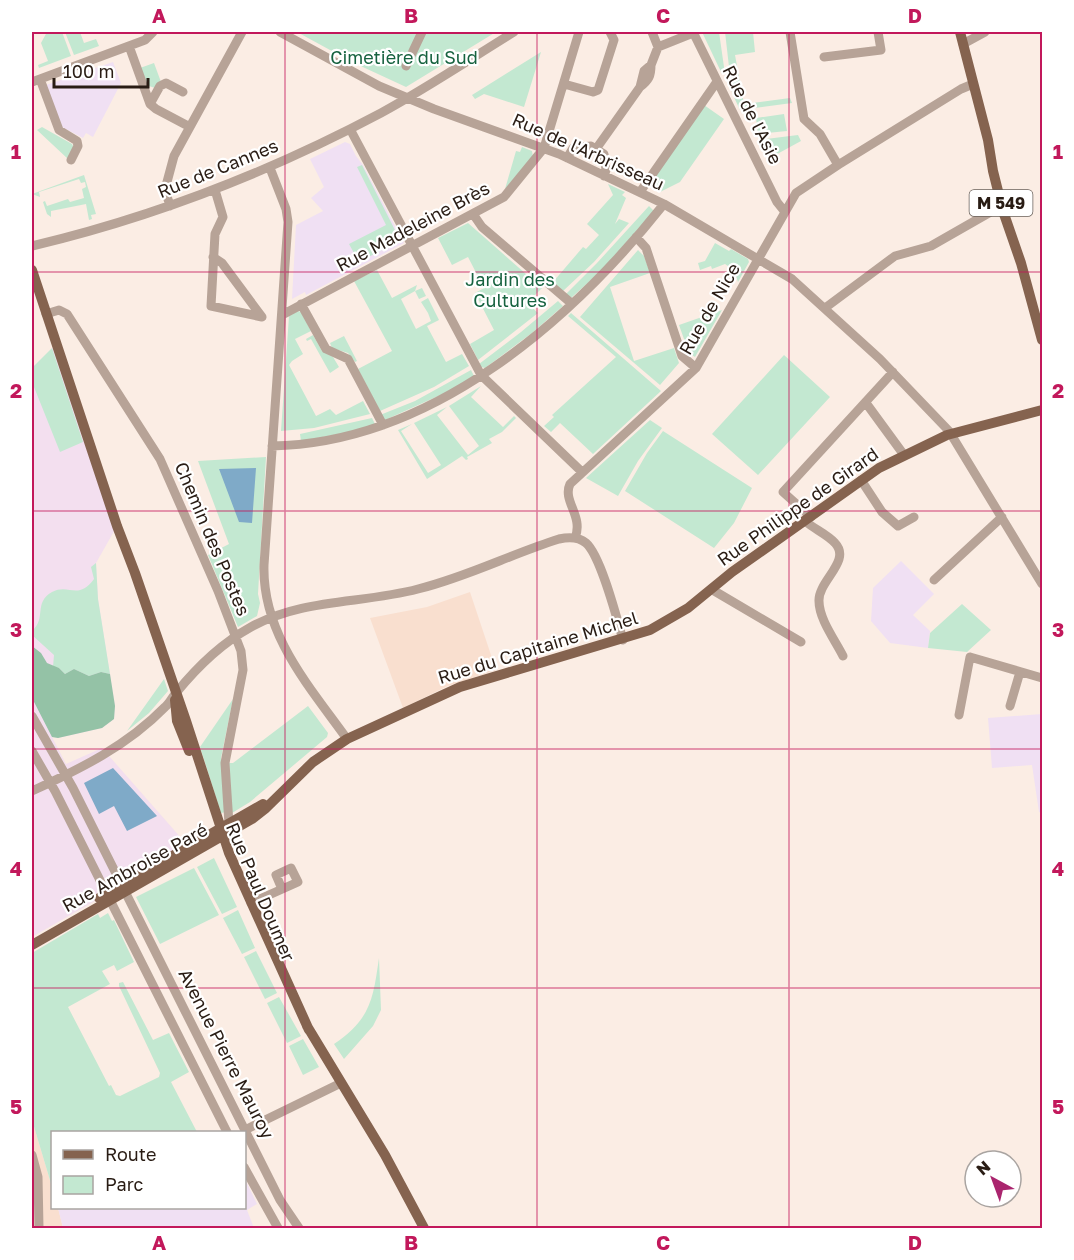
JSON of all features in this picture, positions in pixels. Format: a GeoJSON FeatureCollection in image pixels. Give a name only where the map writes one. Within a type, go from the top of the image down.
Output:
{"type":"FeatureCollection","features":[{"type":"Feature","properties":{"kind":"main road","name":"M 549"},"geometry":{"type":"LineString","coordinates":[[960,32],[988,140],[991,162],[1039,312],[1042,340]]}},
{"type":"Feature","properties":{"kind":"main road","name":"Rue Paul Doumer"},"geometry":{"type":"LineString","coordinates":[[32,272],[176,693],[177,721],[229,853],[309,1030]]}},
{"type":"Feature","properties":{"kind":"main road","name":"Rue Philippe de Girard"},"geometry":{"type":"LineString","coordinates":[[711,589],[861,480],[904,454],[951,434],[1042,410]]}},
{"type":"Feature","properties":{"kind":"main road","name":"Rue du Capitaine Michel"},"geometry":{"type":"LineString","coordinates":[[221,832],[258,815],[313,762],[346,739],[460,687],[546,660],[623,640],[650,630],[688,608],[711,589]]}},
{"type":"Feature","properties":{"kind":"main road","name":"Rue Paul Doumer"},"geometry":{"type":"LineString","coordinates":[[221,832],[264,949],[293,1005],[389,1162],[424,1228]]}},
{"type":"Feature","properties":{"kind":"main road","name":"Rue Ambroise Paré"},"geometry":{"type":"LineString","coordinates":[[32,937],[124,889],[221,832]]}},
{"type":"Feature","properties":{"kind":"main road","name":"Rue Ambroise Paré"},"geometry":{"type":"LineString","coordinates":[[32,945],[109,897]]}},
{"type":"Feature","properties":{"kind":"street"},"geometry":{"type":"LineString","coordinates":[[71,160],[78,146],[77,141],[63,133],[57,125],[34,79],[129,46],[149,38],[153,32]]}},
{"type":"Feature","properties":{"kind":"street"},"geometry":{"type":"LineString","coordinates":[[170,206],[167,193],[169,172],[174,156],[242,32]]}},
{"type":"Feature","properties":{"kind":"street","name":"Rue de l'Arbrisseau"},"geometry":{"type":"LineString","coordinates":[[280,32],[348,71],[407,98],[544,148],[640,192],[792,279],[893,372],[951,434],[1042,584]]}},
{"type":"Feature","properties":{"kind":"street"},"geometry":{"type":"LineString","coordinates":[[406,66],[422,32]]}},
{"type":"Feature","properties":{"kind":"street","name":"Rue de Cannes"},"geometry":{"type":"LineString","coordinates":[[32,246],[113,225],[215,190],[270,168],[407,98],[514,32]]}},
{"type":"Feature","properties":{"kind":"street"},"geometry":{"type":"LineString","coordinates":[[544,148],[579,32]]}},
{"type":"Feature","properties":{"kind":"street"},"geometry":{"type":"LineString","coordinates":[[564,84],[593,92],[598,90],[614,40],[610,32]]}},
{"type":"Feature","properties":{"kind":"street"},"geometry":{"type":"LineString","coordinates":[[651,32],[658,47]]}},
{"type":"Feature","properties":{"kind":"street"},"geometry":{"type":"LineString","coordinates":[[596,149],[640,87],[644,71],[651,65],[658,47],[693,32]]}},
{"type":"Feature","properties":{"kind":"street","name":"Rue de l'Asie"},"geometry":{"type":"LineString","coordinates":[[693,32],[716,83],[779,206],[785,212]]}},
{"type":"Feature","properties":{"kind":"street"},"geometry":{"type":"LineString","coordinates":[[790,32],[804,119],[820,134],[838,165]]}},
{"type":"Feature","properties":{"kind":"street"},"geometry":{"type":"LineString","coordinates":[[824,57],[880,50],[878,32],[886,32]]}},
{"type":"Feature","properties":{"kind":"street"},"geometry":{"type":"LineString","coordinates":[[963,44],[985,32]]}},
{"type":"Feature","properties":{"kind":"street"},"geometry":{"type":"LineString","coordinates":[[129,46],[150,104],[190,127]]}},
{"type":"Feature","properties":{"kind":"street"},"geometry":{"type":"LineString","coordinates":[[150,104],[160,86],[166,83],[183,92]]}},
{"type":"Feature","properties":{"kind":"street"},"geometry":{"type":"LineString","coordinates":[[640,192],[716,83]]}},
{"type":"Feature","properties":{"kind":"street","name":"Rue de Nice"},"geometry":{"type":"LineString","coordinates":[[575,538],[578,523],[567,488],[696,368],[794,197],[802,188],[838,165],[961,89],[973,84]]}},
{"type":"Feature","properties":{"kind":"street"},"geometry":{"type":"LineString","coordinates":[[350,129],[481,375],[582,472]]}},
{"type":"Feature","properties":{"kind":"street"},"geometry":{"type":"LineString","coordinates":[[567,158],[573,148],[591,146],[604,154],[606,170],[604,176]]}},
{"type":"Feature","properties":{"kind":"street","name":"Rue Madeleine Brès"},"geometry":{"type":"LineString","coordinates":[[282,315],[504,197],[544,148]]}},
{"type":"Feature","properties":{"kind":"street"},"geometry":{"type":"LineString","coordinates":[[270,168],[288,217],[264,577],[270,616],[288,655],[346,739]]}},
{"type":"Feature","properties":{"kind":"street"},"geometry":{"type":"LineString","coordinates":[[213,257],[222,263],[262,317],[211,306],[213,257],[215,234],[223,217],[215,190]]}},
{"type":"Feature","properties":{"kind":"street"},"geometry":{"type":"LineString","coordinates":[[825,308],[895,256],[931,246],[1004,203]]}},
{"type":"Feature","properties":{"kind":"street"},"geometry":{"type":"LineString","coordinates":[[272,446],[326,440],[383,425],[436,402],[481,375],[533,336],[571,303],[615,260],[664,204]]}},
{"type":"Feature","properties":{"kind":"street"},"geometry":{"type":"LineString","coordinates":[[474,214],[482,227],[571,303]]}},
{"type":"Feature","properties":{"kind":"street"},"geometry":{"type":"LineString","coordinates":[[636,237],[646,248],[682,356],[696,368]]}},
{"type":"Feature","properties":{"kind":"street"},"geometry":{"type":"LineString","coordinates":[[301,304],[326,349],[348,359],[383,425]]}},
{"type":"Feature","properties":{"kind":"street","name":"Chemin des Postes"},"geometry":{"type":"LineString","coordinates":[[46,314],[59,310],[67,314],[147,438],[185,514],[241,651],[243,670],[225,763],[221,832]]}},
{"type":"Feature","properties":{"kind":"street"},"geometry":{"type":"LineString","coordinates":[[843,656],[821,613],[819,602],[821,590],[840,559],[840,549],[783,492],[893,372]]}},
{"type":"Feature","properties":{"kind":"street"},"geometry":{"type":"LineString","coordinates":[[866,403],[904,454]]}},
{"type":"Feature","properties":{"kind":"street"},"geometry":{"type":"LineString","coordinates":[[861,480],[882,512],[898,526],[914,517]]}},
{"type":"Feature","properties":{"kind":"street"},"geometry":{"type":"LineString","coordinates":[[934,580],[1002,518]]}},
{"type":"Feature","properties":{"kind":"street"},"geometry":{"type":"LineString","coordinates":[[32,791],[107,754],[131,737],[165,708],[211,656],[235,637],[270,616],[311,605],[365,600],[416,590],[566,537],[586,543],[593,552],[623,640]]}},
{"type":"Feature","properties":{"kind":"street"},"geometry":{"type":"LineString","coordinates":[[711,589],[801,642]]}},
{"type":"Feature","properties":{"kind":"street"},"geometry":{"type":"LineString","coordinates":[[959,715],[970,657],[1042,678]]}},
{"type":"Feature","properties":{"kind":"street"},"geometry":{"type":"LineString","coordinates":[[1011,706],[1020,672]]}},
{"type":"Feature","properties":{"kind":"street","name":"Avenue Pierre Mauroy"},"geometry":{"type":"LineString","coordinates":[[32,716],[66,775],[245,1130]]}},
{"type":"Feature","properties":{"kind":"street","name":"Avenue Pierre Mauroy"},"geometry":{"type":"LineString","coordinates":[[32,751],[51,783],[226,1131]]}},
{"type":"Feature","properties":{"kind":"street"},"geometry":{"type":"LineString","coordinates":[[251,903],[282,889]]}},
{"type":"Feature","properties":{"kind":"street"},"geometry":{"type":"LineString","coordinates":[[245,1130],[341,1083]]}},
{"type":"Feature","properties":{"kind":"street","name":"Avenue Pierre Mauroy"},"geometry":{"type":"LineString","coordinates":[[246,1132],[280,1200],[299,1228]]}},
{"type":"Feature","properties":{"kind":"street"},"geometry":{"type":"LineString","coordinates":[[32,1155],[38,1177],[39,1228]]}},
{"type":"Feature","properties":{"kind":"street"},"geometry":{"type":"LineString","coordinates":[[246,1171],[278,1228]]}},
{"type":"Feature","properties":{"kind":"shaded area"},"geometry":{"type":"Polygon","coordinates":[[[113,62],[121,83],[93,137],[86,133],[83,138],[62,127],[46,85],[113,62]]]}},
{"type":"Feature","properties":{"kind":"shaded area"},"geometry":{"type":"Polygon","coordinates":[[[345,142],[350,144],[363,165],[404,243],[306,295],[305,292],[292,299],[296,225],[323,211],[311,198],[324,187],[310,159],[345,142]]]}},
{"type":"Feature","properties":{"kind":"shaded area"},"geometry":{"type":"Polygon","coordinates":[[[56,345],[117,526],[96,563],[98,599],[115,706],[114,719],[102,728],[58,738],[52,737],[66,764],[102,748],[189,847],[32,937],[32,368],[56,345]]]}},
{"type":"Feature","properties":{"kind":"shaded area"},"geometry":{"type":"Polygon","coordinates":[[[901,561],[934,594],[913,615],[930,631],[928,648],[890,643],[871,621],[873,588],[901,561]]]}},
{"type":"Feature","properties":{"kind":"shaded area"},"geometry":{"type":"Polygon","coordinates":[[[470,592],[496,670],[448,686],[403,708],[370,618],[427,607],[470,592]]]}},
{"type":"Feature","properties":{"kind":"shaded area"},"geometry":{"type":"Polygon","coordinates":[[[1042,714],[1042,813],[1039,812],[1032,765],[992,768],[988,718],[1042,714]]]}},
{"type":"Feature","properties":{"kind":"shaded area"},"geometry":{"type":"Polygon","coordinates":[[[32,1120],[51,1184],[51,1209],[58,1209],[63,1228],[32,1228],[32,1120]]]}},
{"type":"Feature","properties":{"kind":"shaded area"},"geometry":{"type":"Polygon","coordinates":[[[246,1181],[257,1204],[247,1210],[254,1228],[63,1228],[58,1209],[246,1209],[246,1181]]]}},
{"type":"Feature","properties":{"kind":"green space"},"geometry":{"type":"Polygon","coordinates":[[[47,32],[62,32],[71,56],[39,68],[38,65],[48,61],[41,43],[47,32]]]}},
{"type":"Feature","properties":{"kind":"green space"},"geometry":{"type":"Polygon","coordinates":[[[65,32],[80,32],[84,43],[96,39],[99,46],[74,55],[65,32]]]}},
{"type":"Feature","properties":{"kind":"green space","name":"Cimetière du Sud"},"geometry":{"type":"Polygon","coordinates":[[[297,32],[496,32],[406,87],[352,62],[297,32]]]}},
{"type":"Feature","properties":{"kind":"green space"},"geometry":{"type":"Polygon","coordinates":[[[702,32],[719,32],[725,74],[722,74],[702,32]]]}},
{"type":"Feature","properties":{"kind":"green space"},"geometry":{"type":"Polygon","coordinates":[[[725,32],[753,32],[755,52],[735,55],[744,104],[790,98],[792,103],[740,110],[732,93],[725,32]]]}},
{"type":"Feature","properties":{"kind":"green space"},"geometry":{"type":"Polygon","coordinates":[[[541,52],[524,107],[484,94],[475,99],[472,95],[541,52]]]}},
{"type":"Feature","properties":{"kind":"green space"},"geometry":{"type":"Polygon","coordinates":[[[154,63],[161,82],[155,88],[149,86],[140,68],[154,63]]]}},
{"type":"Feature","properties":{"kind":"green space"},"geometry":{"type":"Polygon","coordinates":[[[704,105],[724,119],[680,182],[660,192],[648,186],[704,105]]]}},
{"type":"Feature","properties":{"kind":"green space"},"geometry":{"type":"Polygon","coordinates":[[[784,114],[787,131],[758,134],[756,118],[784,114]]]}},
{"type":"Feature","properties":{"kind":"green space"},"geometry":{"type":"Polygon","coordinates":[[[42,127],[72,144],[74,148],[68,159],[37,130],[42,127]]]}},
{"type":"Feature","properties":{"kind":"green space"},"geometry":{"type":"Polygon","coordinates":[[[798,135],[801,141],[768,159],[758,140],[798,135]]]}},
{"type":"Feature","properties":{"kind":"green space"},"geometry":{"type":"Polygon","coordinates":[[[522,147],[532,151],[533,157],[505,189],[516,151],[520,152],[522,147]]]}},
{"type":"Feature","properties":{"kind":"green space"},"geometry":{"type":"Polygon","coordinates":[[[362,165],[397,234],[392,236],[395,243],[359,262],[349,244],[386,225],[357,167],[362,165]]]}},
{"type":"Feature","properties":{"kind":"green space"},"geometry":{"type":"Polygon","coordinates":[[[84,175],[96,214],[91,215],[92,219],[89,220],[86,204],[51,211],[51,217],[47,214],[43,202],[45,201],[47,206],[68,199],[70,202],[84,198],[82,189],[86,187],[85,182],[81,183],[79,179],[39,192],[40,197],[32,194],[84,175]]]}},
{"type":"Feature","properties":{"kind":"green space"},"geometry":{"type":"Polygon","coordinates":[[[608,184],[625,192],[622,195],[626,198],[615,224],[619,219],[629,223],[594,262],[563,291],[553,282],[583,247],[586,249],[599,235],[587,224],[613,195],[608,184]]]}},
{"type":"Feature","properties":{"kind":"green space"},"geometry":{"type":"Polygon","coordinates":[[[649,206],[654,211],[602,270],[571,298],[565,295],[597,263],[649,206]]]}},
{"type":"Feature","properties":{"kind":"green space","name":"Jardin des Cultures"},"geometry":{"type":"Polygon","coordinates":[[[468,223],[542,288],[527,303],[538,313],[478,360],[470,344],[494,330],[475,293],[484,288],[468,257],[452,265],[438,238],[468,223]]]}},
{"type":"Feature","properties":{"kind":"green space"},"geometry":{"type":"Polygon","coordinates":[[[715,243],[748,259],[749,262],[738,282],[734,270],[725,264],[712,269],[711,266],[700,270],[698,263],[705,261],[715,243]]]}},
{"type":"Feature","properties":{"kind":"green space"},"geometry":{"type":"Polygon","coordinates":[[[638,250],[644,256],[650,273],[610,287],[634,361],[674,348],[679,363],[660,385],[580,317],[638,250]]]}},
{"type":"Feature","properties":{"kind":"green space"},"geometry":{"type":"Polygon","coordinates":[[[377,270],[392,298],[417,285],[415,291],[401,299],[416,329],[431,321],[421,302],[428,298],[439,320],[427,326],[446,362],[462,354],[469,366],[434,387],[380,411],[358,369],[392,351],[354,281],[377,270]]]}},
{"type":"Feature","properties":{"kind":"green space"},"geometry":{"type":"Polygon","coordinates":[[[422,288],[426,296],[419,299],[415,291],[422,288]]]}},
{"type":"Feature","properties":{"kind":"green space"},"geometry":{"type":"Polygon","coordinates":[[[558,301],[563,306],[532,333],[485,368],[481,367],[479,364],[558,301]]]}},
{"type":"Feature","properties":{"kind":"green space"},"geometry":{"type":"Polygon","coordinates":[[[722,310],[695,357],[689,353],[679,325],[722,310]]]}},
{"type":"Feature","properties":{"kind":"green space"},"geometry":{"type":"Polygon","coordinates":[[[298,311],[301,312],[311,331],[295,339],[303,354],[289,365],[316,416],[330,409],[336,415],[363,401],[370,414],[314,428],[281,431],[289,316],[298,311]]]}},
{"type":"Feature","properties":{"kind":"green space"},"geometry":{"type":"Polygon","coordinates":[[[571,313],[661,391],[593,454],[560,423],[551,432],[544,426],[554,417],[552,415],[616,357],[568,316],[571,313]]]}},
{"type":"Feature","properties":{"kind":"green space"},"geometry":{"type":"Polygon","coordinates":[[[313,335],[322,351],[333,357],[339,367],[330,373],[311,339],[307,341],[306,339],[313,335]]]}},
{"type":"Feature","properties":{"kind":"green space"},"geometry":{"type":"Polygon","coordinates":[[[344,336],[357,361],[355,362],[348,353],[332,348],[330,343],[344,336]]]}},
{"type":"Feature","properties":{"kind":"green space"},"geometry":{"type":"Polygon","coordinates":[[[52,348],[83,442],[60,452],[32,382],[32,368],[52,348]]]}},
{"type":"Feature","properties":{"kind":"green space"},"geometry":{"type":"Polygon","coordinates":[[[784,355],[830,397],[758,475],[712,434],[784,355]]]}},
{"type":"Feature","properties":{"kind":"green space"},"geometry":{"type":"Polygon","coordinates":[[[471,370],[474,376],[456,388],[385,420],[380,415],[415,401],[471,370]]]}},
{"type":"Feature","properties":{"kind":"green space"},"geometry":{"type":"Polygon","coordinates":[[[481,386],[471,397],[503,427],[514,416],[516,418],[502,432],[489,439],[492,443],[467,457],[466,460],[462,456],[427,479],[398,430],[412,424],[401,431],[428,473],[441,465],[414,423],[447,407],[437,415],[468,455],[479,446],[449,406],[481,386]]]}},
{"type":"Feature","properties":{"kind":"green space"},"geometry":{"type":"Polygon","coordinates":[[[372,418],[375,424],[355,431],[301,441],[300,434],[372,418]]]}},
{"type":"Feature","properties":{"kind":"green space"},"geometry":{"type":"Polygon","coordinates":[[[650,420],[662,428],[638,461],[618,496],[586,478],[650,420]]]}},
{"type":"Feature","properties":{"kind":"green space"},"geometry":{"type":"Polygon","coordinates":[[[663,431],[752,488],[734,523],[714,548],[625,491],[663,431]]]}},
{"type":"Feature","properties":{"kind":"green space"},"geometry":{"type":"Polygon","coordinates":[[[266,457],[258,594],[260,603],[257,616],[238,627],[208,555],[229,544],[198,461],[266,457]]]}},
{"type":"Feature","properties":{"kind":"green space"},"geometry":{"type":"Polygon","coordinates":[[[96,563],[98,599],[110,674],[101,672],[89,676],[74,669],[65,674],[59,668],[53,667],[54,655],[32,635],[32,631],[39,621],[41,606],[46,596],[58,590],[78,590],[88,586],[94,579],[91,567],[96,563]]]}},
{"type":"Feature","properties":{"kind":"green space"},"geometry":{"type":"Polygon","coordinates":[[[962,604],[991,630],[967,652],[928,648],[930,633],[962,604]]]}},
{"type":"Feature","properties":{"kind":"green space"},"geometry":{"type":"Polygon","coordinates":[[[32,646],[41,653],[47,663],[59,668],[65,674],[74,669],[89,676],[101,672],[110,674],[115,706],[114,719],[102,728],[58,738],[52,737],[32,698],[32,646]]]}},
{"type":"Feature","properties":{"kind":"green space"},"geometry":{"type":"Polygon","coordinates":[[[164,679],[168,691],[149,713],[127,731],[164,679]]]}},
{"type":"Feature","properties":{"kind":"green space"},"geometry":{"type":"Polygon","coordinates":[[[233,699],[221,758],[226,812],[221,813],[200,747],[233,699]]]}},
{"type":"Feature","properties":{"kind":"green space"},"geometry":{"type":"Polygon","coordinates":[[[308,706],[328,733],[327,737],[250,802],[232,813],[229,763],[233,763],[308,706]]]}},
{"type":"Feature","properties":{"kind":"green space"},"geometry":{"type":"Polygon","coordinates":[[[214,858],[237,907],[222,914],[197,867],[214,858]]]}},
{"type":"Feature","properties":{"kind":"green space"},"geometry":{"type":"Polygon","coordinates":[[[194,868],[219,915],[160,944],[136,897],[194,868]]]}},
{"type":"Feature","properties":{"kind":"green space"},"geometry":{"type":"Polygon","coordinates":[[[238,910],[255,948],[242,954],[223,918],[238,910]]]}},
{"type":"Feature","properties":{"kind":"green space"},"geometry":{"type":"Polygon","coordinates":[[[108,913],[112,921],[114,920],[134,962],[117,971],[114,965],[102,971],[110,984],[68,1007],[109,1086],[111,1085],[116,1095],[120,1096],[159,1077],[160,1073],[119,986],[119,983],[123,982],[153,1040],[169,1033],[189,1072],[171,1082],[196,1131],[51,1131],[51,1184],[32,1120],[32,953],[98,914],[100,918],[108,913]]]}},
{"type":"Feature","properties":{"kind":"green space"},"geometry":{"type":"Polygon","coordinates":[[[256,951],[277,993],[265,999],[244,957],[256,951]]]}},
{"type":"Feature","properties":{"kind":"green space"},"geometry":{"type":"Polygon","coordinates":[[[379,958],[381,1010],[373,1026],[344,1059],[334,1044],[356,1026],[363,1017],[372,997],[379,958]]]}},
{"type":"Feature","properties":{"kind":"green space"},"geometry":{"type":"Polygon","coordinates":[[[279,997],[301,1036],[287,1043],[267,1003],[279,997]]]}},
{"type":"Feature","properties":{"kind":"green space"},"geometry":{"type":"Polygon","coordinates":[[[303,1039],[319,1067],[303,1075],[289,1046],[303,1039]]]}},
{"type":"Feature","properties":{"kind":"water"},"geometry":{"type":"Polygon","coordinates":[[[256,468],[252,523],[239,522],[219,469],[256,468]]]}},
{"type":"Feature","properties":{"kind":"water"},"geometry":{"type":"Polygon","coordinates":[[[113,768],[157,816],[127,831],[114,806],[99,814],[84,783],[113,768]]]}}]}
